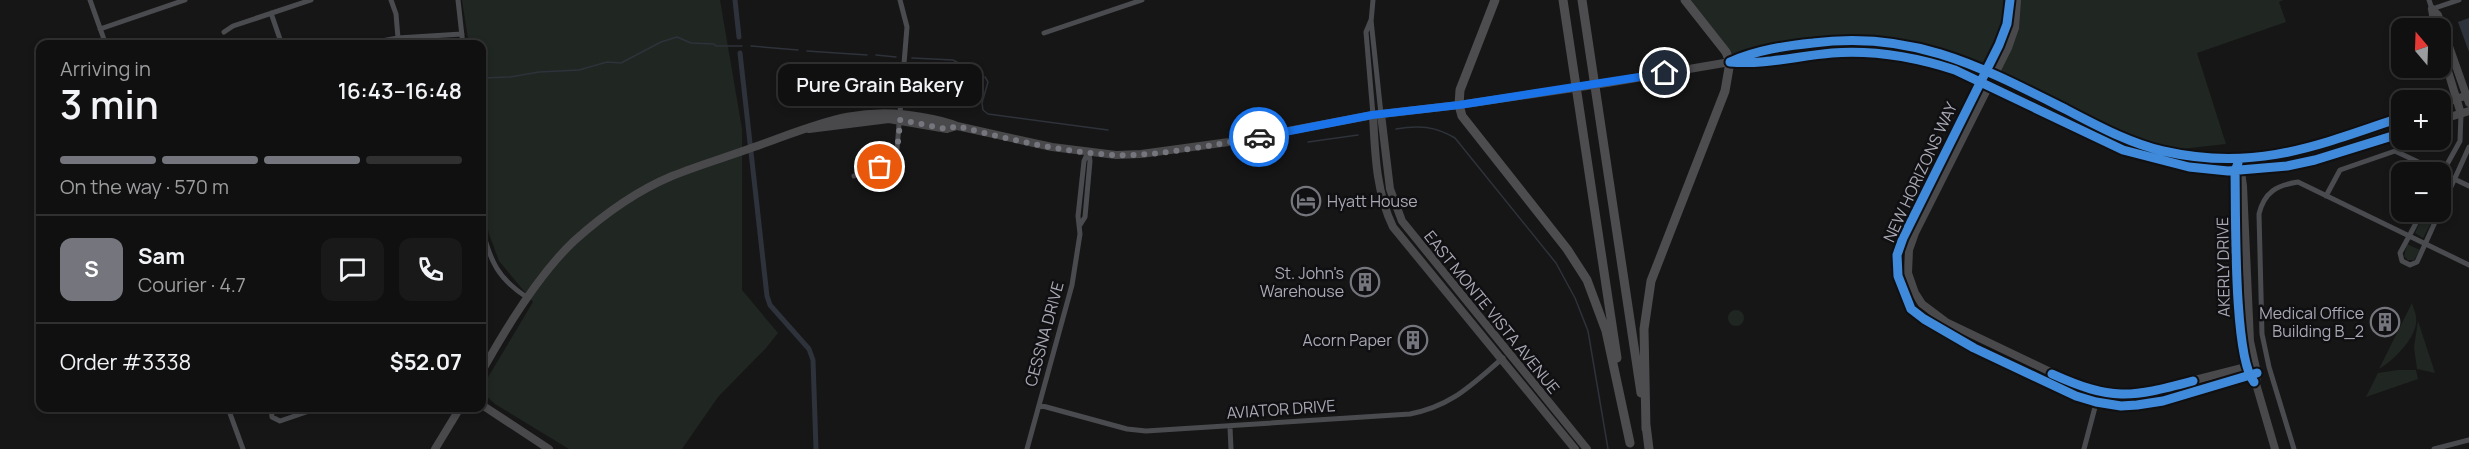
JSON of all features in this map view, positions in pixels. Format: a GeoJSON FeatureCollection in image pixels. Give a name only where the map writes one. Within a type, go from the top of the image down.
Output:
{"type":"FeatureCollection","features":[{"type":"Feature","properties":{"kind":"highway"},"geometry":{"type":"LineString","coordinates":[[1495,0],[1460,90],[1459,105],[1462,116],[1567,249],[1587,280],[1602,315],[1631,446]]}},
{"type":"Feature","properties":{"kind":"highway"},"geometry":{"type":"LineString","coordinates":[[1563,0],[1631,446]]}},
{"type":"Feature","properties":{"kind":"highway"},"geometry":{"type":"LineString","coordinates":[[1582,0],[1649,449]]}},
{"type":"Feature","properties":{"kind":"highway"},"geometry":{"type":"LineString","coordinates":[[1646,429],[1644,329],[1651,281],[1725,91],[1730,62],[1726,52],[1685,0]]}},
{"type":"Feature","properties":{"kind":"street"},"geometry":{"type":"LineString","coordinates":[[90,0],[104,40]]}},
{"type":"Feature","properties":{"kind":"street"},"geometry":{"type":"LineString","coordinates":[[100,29],[186,0]]}},
{"type":"Feature","properties":{"kind":"street"},"geometry":{"type":"LineString","coordinates":[[224,32],[233,26],[311,0]]}},
{"type":"Feature","properties":{"kind":"street"},"geometry":{"type":"LineString","coordinates":[[391,0],[396,14],[399,38]]}},
{"type":"Feature","properties":{"kind":"street"},"geometry":{"type":"LineString","coordinates":[[458,0],[463,40]]}},
{"type":"Feature","properties":{"kind":"street"},"geometry":{"type":"LineString","coordinates":[[854,176],[880,167],[894,156],[899,141],[907,27],[900,0]]}},
{"type":"Feature","properties":{"kind":"street"},"geometry":{"type":"LineString","coordinates":[[1044,33],[1142,0]]}},
{"type":"Feature","properties":{"kind":"street"},"geometry":{"type":"LineString","coordinates":[[1373,0],[1371,20],[1377,115]]}},
{"type":"Feature","properties":{"kind":"street","name":"NEW HORIZONS WAY"},"geometry":{"type":"LineString","coordinates":[[2010,0],[2007,24],[1903,238],[1897,255],[1901,287],[1911,309],[1974,348],[2076,396],[2096,402],[2121,406],[2163,401],[2251,370]]}},
{"type":"Feature","properties":{"kind":"street","name":"NEW HORIZONS WAY"},"geometry":{"type":"LineString","coordinates":[[2017,0],[2015,28],[1995,75],[1915,233],[1907,262],[1910,283],[1922,304],[1946,322],[2051,374],[2099,392],[2136,395],[2251,370]]}},
{"type":"Feature","properties":{"kind":"street"},"geometry":{"type":"LineString","coordinates":[[2429,0],[2433,18]]}},
{"type":"Feature","properties":{"kind":"street"},"geometry":{"type":"LineString","coordinates":[[2432,9],[2459,0]]}},
{"type":"Feature","properties":{"kind":"street"},"geometry":{"type":"LineString","coordinates":[[2432,9],[2438,15],[2468,98],[2451,100]]}},
{"type":"Feature","properties":{"kind":"street"},"geometry":{"type":"LineString","coordinates":[[271,13],[280,40]]}},
{"type":"Feature","properties":{"kind":"street"},"geometry":{"type":"LineString","coordinates":[[1371,20],[1366,32],[1366,54],[1377,115]]}},
{"type":"Feature","properties":{"kind":"street"},"geometry":{"type":"LineString","coordinates":[[388,40],[462,34]]}},
{"type":"Feature","properties":{"kind":"street"},"geometry":{"type":"LineString","coordinates":[[1730,62],[1749,53],[1831,40],[1866,39],[1920,47],[1995,75],[2112,133],[2145,146],[2180,154],[2239,158],[2268,157],[2297,151],[2391,121]]}},
{"type":"Feature","properties":{"kind":"street"},"geometry":{"type":"LineString","coordinates":[[486,365],[528,298],[572,243],[613,209],[649,186],[809,129],[901,117],[947,129],[957,126],[1001,137],[1088,152],[1116,155],[1141,154],[1228,142],[1377,115],[1607,83],[1730,62],[1753,64],[1833,53],[1884,54],[1941,66],[2139,155],[2176,165],[2238,170],[2261,169],[2315,160],[2391,136]]}},
{"type":"Feature","properties":{"kind":"street"},"geometry":{"type":"LineString","coordinates":[[2449,162],[2460,141],[2465,112],[2457,98],[2451,78]]}},
{"type":"Feature","properties":{"kind":"street","name":"EAST MONTE VISTA AVENUE"},"geometry":{"type":"LineString","coordinates":[[1377,115],[1380,185],[1384,205],[1393,227],[1575,449]]}},
{"type":"Feature","properties":{"kind":"street","name":"EAST MONTE VISTA AVENUE"},"geometry":{"type":"LineString","coordinates":[[1377,115],[1390,189],[1402,221],[1424,251],[1587,449]]}},
{"type":"Feature","properties":{"kind":"street"},"geometry":{"type":"LineString","coordinates":[[2417,222],[2400,253],[2403,261],[2410,265],[2417,262],[2469,147]]}},
{"type":"Feature","properties":{"kind":"street"},"geometry":{"type":"LineString","coordinates":[[2326,196],[2340,170],[2395,151],[2417,162]]}},
{"type":"Feature","properties":{"kind":"street","name":"CESSNA DRIVE"},"geometry":{"type":"LineString","coordinates":[[1027,449],[1069,298],[1080,225],[1085,216],[1090,162],[1088,152]]}},
{"type":"Feature","properties":{"kind":"street","name":"AKERLY DRIVE"},"geometry":{"type":"LineString","coordinates":[[2239,158],[2239,324],[2275,449]]}},
{"type":"Feature","properties":{"kind":"street"},"geometry":{"type":"LineString","coordinates":[[2243,186],[2261,169]]}},
{"type":"Feature","properties":{"kind":"street","name":"AKERLY DRIVE"},"geometry":{"type":"LineString","coordinates":[[2238,170],[2243,186],[2251,370]]}},
{"type":"Feature","properties":{"kind":"street"},"geometry":{"type":"LineString","coordinates":[[2451,178],[2469,186]]}},
{"type":"Feature","properties":{"kind":"street"},"geometry":{"type":"LineString","coordinates":[[2294,449],[2268,367],[2262,334],[2259,214],[2267,195],[2282,184],[2298,182],[2469,265]]}},
{"type":"Feature","properties":{"kind":"street"},"geometry":{"type":"LineString","coordinates":[[1384,205],[1389,204],[1392,207],[1407,235],[1424,251]]}},
{"type":"Feature","properties":{"kind":"street"},"geometry":{"type":"LineString","coordinates":[[486,244],[498,273],[508,285],[528,298]]}},
{"type":"Feature","properties":{"kind":"street","name":"AVIATOR DRIVE"},"geometry":{"type":"LineString","coordinates":[[1039,405],[1127,429],[1146,431],[1230,427],[1423,411],[1454,399],[1509,353]]}},
{"type":"Feature","properties":{"kind":"street"},"geometry":{"type":"LineString","coordinates":[[2084,449],[2099,392]]}},
{"type":"Feature","properties":{"kind":"street"},"geometry":{"type":"LineString","coordinates":[[486,408],[549,449]]}},
{"type":"Feature","properties":{"kind":"street"},"geometry":{"type":"LineString","coordinates":[[229,412],[243,449]]}},
{"type":"Feature","properties":{"kind":"street"},"geometry":{"type":"LineString","coordinates":[[271,412],[272,417],[280,421],[306,412]]}},
{"type":"Feature","properties":{"kind":"street"},"geometry":{"type":"LineString","coordinates":[[435,449],[458,412]]}},
{"type":"Feature","properties":{"kind":"street"},"geometry":{"type":"LineString","coordinates":[[1230,427],[1231,449]]}},
{"type":"Feature","properties":{"kind":"street"},"geometry":{"type":"LineString","coordinates":[[2434,449],[2469,440]]}},
{"type":"Feature","properties":{"kind":"shaded area"},"geometry":{"type":"Polygon","coordinates":[[[462,0],[720,0],[742,129],[742,290],[778,333],[718,397],[682,449],[569,449],[495,404],[486,396],[486,380],[533,302],[499,261],[489,234],[486,219],[486,40],[468,40],[462,0]]]}},
{"type":"Feature","properties":{"kind":"shaded area"},"geometry":{"type":"Polygon","coordinates":[[[1685,0],[2283,0],[2279,2],[2286,22],[2197,53],[2226,144],[2163,151],[2112,133],[2006,80],[1902,44],[1803,44],[1730,62],[1685,0]]]}},
{"type":"Feature","properties":{"kind":"shaded area"},"geometry":{"type":"Polygon","coordinates":[[[2469,18],[2469,52],[2458,22],[2469,18]]]}},
{"type":"Feature","properties":{"kind":"shaded area"},"geometry":{"type":"Polygon","coordinates":[[[2420,222],[2432,222],[2423,238],[2415,233],[2420,222]]]}},
{"type":"Feature","properties":{"kind":"shaded area"},"geometry":{"type":"Polygon","coordinates":[[[2407,244],[2420,250],[2414,260],[2408,260],[2404,256],[2407,244]]]}},
{"type":"Feature","properties":{"kind":"shaded area"},"geometry":{"type":"Polygon","coordinates":[[[2412,303],[2416,317],[2414,332],[2398,354],[2379,369],[2412,303]]]}},
{"type":"Feature","properties":{"kind":"shaded area"},"geometry":{"type":"Polygon","coordinates":[[[1736,310],[1742,312],[1744,318],[1742,324],[1736,326],[1730,324],[1728,318],[1730,312],[1736,310]]]}},
{"type":"Feature","properties":{"kind":"shaded area"},"geometry":{"type":"Polygon","coordinates":[[[2418,321],[2435,373],[2417,369],[2414,347],[2418,321]]]}},
{"type":"Feature","properties":{"kind":"shaded area"},"geometry":{"type":"Polygon","coordinates":[[[2416,370],[2418,379],[2366,397],[2378,373],[2416,370]]]}},
{"type":"Feature","properties":{"kind":"waterway"},"geometry":{"type":"LineString","coordinates":[[735,0],[739,37]]}},
{"type":"Feature","properties":{"kind":"waterway"},"geometry":{"type":"LineString","coordinates":[[486,78],[579,70],[607,62],[621,63],[661,42],[677,37],[691,43],[742,46]]}},
{"type":"Feature","properties":{"kind":"waterway"},"geometry":{"type":"LineString","coordinates":[[751,46],[798,50]]}},
{"type":"Feature","properties":{"kind":"waterway"},"geometry":{"type":"LineString","coordinates":[[807,51],[867,55]]}},
{"type":"Feature","properties":{"kind":"waterway"},"geometry":{"type":"LineString","coordinates":[[740,53],[767,296],[770,305],[809,349],[813,360],[816,449]]}},
{"type":"Feature","properties":{"kind":"waterway"},"geometry":{"type":"LineString","coordinates":[[876,55],[896,57]]}},
{"type":"Feature","properties":{"kind":"waterway"},"geometry":{"type":"LineString","coordinates":[[912,58],[953,60],[981,75]]}},
{"type":"Feature","properties":{"kind":"waterway"},"geometry":{"type":"LineString","coordinates":[[985,77],[988,82],[982,103],[983,110],[988,114],[1108,130]]}},
{"type":"Feature","properties":{"kind":"waterway"},"geometry":{"type":"LineString","coordinates":[[1396,129],[1426,128],[1455,138],[1556,263],[1575,298],[1588,331],[1608,449]]}},
{"type":"Feature","properties":{"kind":"waterway"},"geometry":{"type":"LineString","coordinates":[[1308,142],[1358,135]]}},
{"type":"Feature","properties":{"kind":"cycle path"},"geometry":{"type":"LineString","coordinates":[[2010,0],[2007,24],[1999,45],[1903,238],[1897,255],[1898,276],[1911,309],[1974,348],[2076,396],[2096,402],[2121,406],[2163,401],[2257,373]]}},
{"type":"Feature","properties":{"kind":"cycle path"},"geometry":{"type":"LineString","coordinates":[[1730,62],[1781,47],[1849,40],[1915,47],[1975,66],[2138,143],[2163,151],[2196,157],[2227,159],[2285,153],[2342,138],[2391,121]]}},
{"type":"Feature","properties":{"kind":"cycle path"},"geometry":{"type":"LineString","coordinates":[[1730,62],[1768,61],[1847,52],[1925,61],[1955,70],[2123,150],[2189,167],[2228,171],[2287,166],[2315,160],[2391,136]]}},
{"type":"Feature","properties":{"kind":"cycle path"},"geometry":{"type":"LineString","coordinates":[[2238,163],[2235,171],[2239,315],[2247,367],[2254,382]]}},
{"type":"Feature","properties":{"kind":"cycle path"},"geometry":{"type":"LineString","coordinates":[[2052,374],[2090,389],[2121,394],[2153,391],[2193,381]]}},
{"type":"Feature","properties":{"kind":"way so far"},"geometry":{"type":"LineString","coordinates":[[880,167],[894,156],[897,149],[900,120],[947,129],[957,126],[1052,147],[1116,155],[1141,154],[1259,137]]}},
{"type":"Feature","properties":{"kind":"place","name":"Pure Grain Bakery"},"geometry":{"type":"Point","coordinates":[880,167]}},
{"type":"Feature","properties":{"kind":"place","name":"Hyatt House"},"geometry":{"type":"Point","coordinates":[1306,201]}},
{"type":"Feature","properties":{"kind":"place","name":"St. John's Warehouse"},"geometry":{"type":"Point","coordinates":[1365,282]}},
{"type":"Feature","properties":{"kind":"place","name":"Medical Office Building B_2"},"geometry":{"type":"Point","coordinates":[2385,322]}},
{"type":"Feature","properties":{"kind":"place","name":"Acorn Paper"},"geometry":{"type":"Point","coordinates":[1413,340]}},
{"type":"Feature","properties":{"kind":"route"},"geometry":{"type":"LineString","coordinates":[[1259,137],[1372,115],[1459,105],[1665,73]]}}]}
